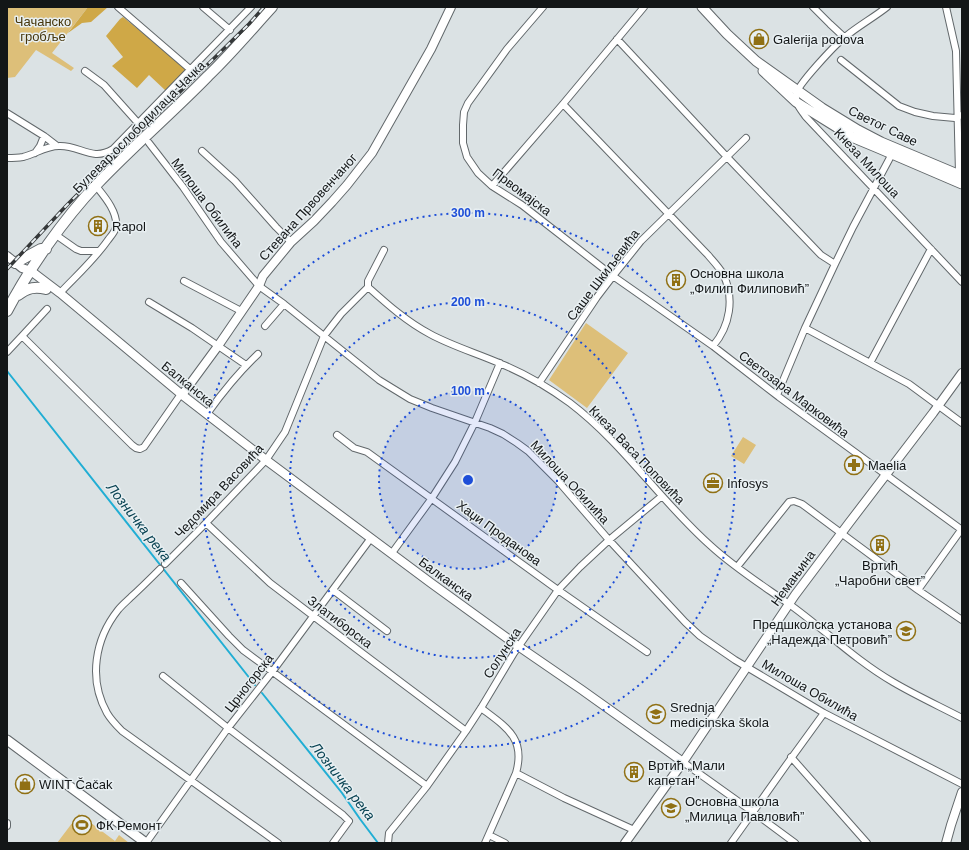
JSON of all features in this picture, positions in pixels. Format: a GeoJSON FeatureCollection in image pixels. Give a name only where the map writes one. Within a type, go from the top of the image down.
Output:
{"type":"FeatureCollection","features":[{"type":"Feature","properties":{"kind":"main road","name":"Булевар ослободилаца Чачка"},"geometry":{"type":"LineString","coordinates":[[7,311],[14,298],[24,270],[46,249],[68,219],[96,186],[212,73],[272,7]]}},
{"type":"Feature","properties":{"kind":"main road","name":"Кнеза Милоша"},"geometry":{"type":"LineString","coordinates":[[702,7],[756,61],[797,90]]}},
{"type":"Feature","properties":{"kind":"main road","name":"Кнеза Милоша"},"geometry":{"type":"LineString","coordinates":[[756,61],[764,73],[796,102]]}},
{"type":"Feature","properties":{"kind":"main road","name":"Светог Саве"},"geometry":{"type":"LineString","coordinates":[[797,90],[822,108],[894,151],[962,184]]}},
{"type":"Feature","properties":{"kind":"main road","name":"Светог Саве"},"geometry":{"type":"LineString","coordinates":[[796,102],[854,138],[960,175]]}},
{"type":"Feature","properties":{"kind":"main road"},"geometry":{"type":"LineString","coordinates":[[24,270],[42,249],[46,249]]}},
{"type":"Feature","properties":{"kind":"main road"},"geometry":{"type":"LineString","coordinates":[[14,298],[32,287],[46,289]]}},
{"type":"Feature","properties":{"kind":"main road"},"geometry":{"type":"LineString","coordinates":[[7,741],[146,843]]}},
{"type":"Feature","properties":{"kind":"street"},"geometry":{"type":"LineString","coordinates":[[118,7],[191,70]]}},
{"type":"Feature","properties":{"kind":"street"},"geometry":{"type":"LineString","coordinates":[[203,7],[230,30]]}},
{"type":"Feature","properties":{"kind":"street"},"geometry":{"type":"LineString","coordinates":[[7,158],[23,157],[57,146],[71,147],[94,154],[106,153],[117,146],[251,7]]}},
{"type":"Feature","properties":{"kind":"street","name":"Стевана Првовенчаног"},"geometry":{"type":"LineString","coordinates":[[181,395],[218,346],[259,286],[263,276],[291,242],[314,221],[347,185],[372,153],[431,49],[451,7]]}},
{"type":"Feature","properties":{"kind":"street","name":"Првомајска"},"geometry":{"type":"LineString","coordinates":[[543,7],[503,55],[468,103],[464,112],[464,143],[467,157],[478,173],[492,186],[522,205],[612,276]]}},
{"type":"Feature","properties":{"kind":"street"},"geometry":{"type":"LineString","coordinates":[[492,186],[644,7]]}},
{"type":"Feature","properties":{"kind":"street"},"geometry":{"type":"LineString","coordinates":[[813,7],[844,37]]}},
{"type":"Feature","properties":{"kind":"street"},"geometry":{"type":"LineString","coordinates":[[796,102],[797,90],[844,37],[887,7]]}},
{"type":"Feature","properties":{"kind":"street"},"geometry":{"type":"LineString","coordinates":[[946,7],[956,51],[960,116],[960,175]]}},
{"type":"Feature","properties":{"kind":"street"},"geometry":{"type":"LineString","coordinates":[[617,39],[821,255],[835,264]]}},
{"type":"Feature","properties":{"kind":"street"},"geometry":{"type":"LineString","coordinates":[[841,60],[899,106],[915,112],[933,116],[960,116]]}},
{"type":"Feature","properties":{"kind":"street"},"geometry":{"type":"LineString","coordinates":[[85,71],[104,85],[138,123]]}},
{"type":"Feature","properties":{"kind":"street","name":"Кнеза Милоша"},"geometry":{"type":"LineString","coordinates":[[796,102],[806,117],[962,282]]}},
{"type":"Feature","properties":{"kind":"street"},"geometry":{"type":"LineString","coordinates":[[563,104],[718,266],[726,282],[730,300],[726,325],[713,346]]}},
{"type":"Feature","properties":{"kind":"street"},"geometry":{"type":"LineString","coordinates":[[7,113],[57,146]]}},
{"type":"Feature","properties":{"kind":"street"},"geometry":{"type":"LineString","coordinates":[[35,153],[44,136]]}},
{"type":"Feature","properties":{"kind":"street","name":"Саше Шкиљевића"},"geometry":{"type":"LineString","coordinates":[[539,382],[612,276],[641,241],[746,138]]}},
{"type":"Feature","properties":{"kind":"street","name":"Милоша Обилића"},"geometry":{"type":"LineString","coordinates":[[149,143],[183,187],[221,242],[259,286],[284,304],[379,380],[394,390],[410,399],[432,408],[490,428],[517,443],[558,481],[609,540],[685,622],[700,636],[746,666],[824,713],[962,784]]}},
{"type":"Feature","properties":{"kind":"street"},"geometry":{"type":"LineString","coordinates":[[202,151],[235,181],[291,242]]}},
{"type":"Feature","properties":{"kind":"street"},"geometry":{"type":"LineString","coordinates":[[777,396],[805,328],[835,264],[873,188],[894,151]]}},
{"type":"Feature","properties":{"kind":"street"},"geometry":{"type":"LineString","coordinates":[[60,293],[86,266],[115,231],[115,218],[110,205],[96,186]]}},
{"type":"Feature","properties":{"kind":"street"},"geometry":{"type":"LineString","coordinates":[[56,235],[81,251],[99,251]]}},
{"type":"Feature","properties":{"kind":"street"},"geometry":{"type":"LineString","coordinates":[[870,363],[931,249]]}},
{"type":"Feature","properties":{"kind":"street"},"geometry":{"type":"LineString","coordinates":[[368,287],[368,281],[384,250]]}},
{"type":"Feature","properties":{"kind":"street"},"geometry":{"type":"LineString","coordinates":[[7,256],[24,270]]}},
{"type":"Feature","properties":{"kind":"street","name":"Балканска"},"geometry":{"type":"LineString","coordinates":[[24,270],[81,316],[93,321]]}},
{"type":"Feature","properties":{"kind":"street","name":"Балканска"},"geometry":{"type":"LineString","coordinates":[[24,270],[60,293],[181,395],[431,583],[795,843]]}},
{"type":"Feature","properties":{"kind":"street","name":"Светозара Марковића"},"geometry":{"type":"LineString","coordinates":[[612,276],[713,346],[777,396],[962,530]]}},
{"type":"Feature","properties":{"kind":"street"},"geometry":{"type":"LineString","coordinates":[[184,281],[241,311]]}},
{"type":"Feature","properties":{"kind":"street","name":"Чедомира Васовића"},"geometry":{"type":"LineString","coordinates":[[165,564],[266,460],[285,432],[324,336],[341,314],[368,287]]}},
{"type":"Feature","properties":{"kind":"street","name":"Кнеза Васа Поповића"},"geometry":{"type":"LineString","coordinates":[[368,287],[410,323],[443,341],[500,363],[539,382],[570,404],[603,432],[685,521],[711,546],[737,567],[789,604],[859,660],[892,682],[962,718]]}},
{"type":"Feature","properties":{"kind":"street"},"geometry":{"type":"LineString","coordinates":[[150,302],[192,328],[246,365]]}},
{"type":"Feature","properties":{"kind":"street"},"geometry":{"type":"LineString","coordinates":[[265,326],[284,304]]}},
{"type":"Feature","properties":{"kind":"street"},"geometry":{"type":"LineString","coordinates":[[7,352],[47,309]]}},
{"type":"Feature","properties":{"kind":"street"},"geometry":{"type":"LineString","coordinates":[[805,328],[908,384],[962,423]]}},
{"type":"Feature","properties":{"kind":"street"},"geometry":{"type":"LineString","coordinates":[[22,336],[136,448],[140,449],[144,447],[181,395]]}},
{"type":"Feature","properties":{"kind":"street"},"geometry":{"type":"LineString","coordinates":[[207,414],[246,365],[258,354]]}},
{"type":"Feature","properties":{"kind":"street"},"geometry":{"type":"LineString","coordinates":[[392,553],[432,498],[455,462],[475,422],[500,363]]}},
{"type":"Feature","properties":{"kind":"street","name":"Немањина"},"geometry":{"type":"LineString","coordinates":[[625,843],[789,604],[962,373]]}},
{"type":"Feature","properties":{"kind":"street","name":"Хаџи Проданова"},"geometry":{"type":"LineString","coordinates":[[337,435],[354,448],[367,452],[558,590],[647,652]]}},
{"type":"Feature","properties":{"kind":"street","name":"Солунска"},"geometry":{"type":"LineString","coordinates":[[388,843],[389,833],[427,786],[466,731],[518,646],[558,590],[609,540],[662,496]]}},
{"type":"Feature","properties":{"kind":"street"},"geometry":{"type":"LineString","coordinates":[[737,567],[789,502],[794,501],[802,504],[918,590],[962,620]]}},
{"type":"Feature","properties":{"kind":"street","name":"Златиборска"},"geometry":{"type":"LineString","coordinates":[[206,523],[270,583],[466,731]]}},
{"type":"Feature","properties":{"kind":"street"},"geometry":{"type":"LineString","coordinates":[[918,590],[962,530]]}},
{"type":"Feature","properties":{"kind":"street","name":"Црногорска"},"geometry":{"type":"LineString","coordinates":[[146,843],[228,728],[272,672],[371,538]]}},
{"type":"Feature","properties":{"kind":"street"},"geometry":{"type":"LineString","coordinates":[[160,569],[119,609],[110,621],[103,636],[98,648],[96,664],[96,676],[101,700],[107,713],[122,731],[278,843]]}},
{"type":"Feature","properties":{"kind":"street"},"geometry":{"type":"LineString","coordinates":[[181,583],[243,650],[427,786]]}},
{"type":"Feature","properties":{"kind":"street"},"geometry":{"type":"LineString","coordinates":[[333,590],[387,631]]}},
{"type":"Feature","properties":{"kind":"street"},"geometry":{"type":"LineString","coordinates":[[163,676],[228,728],[343,814],[349,821],[333,843]]}},
{"type":"Feature","properties":{"kind":"street"},"geometry":{"type":"LineString","coordinates":[[480,708],[505,726],[512,734],[520,756],[516,773],[485,843]]}},
{"type":"Feature","properties":{"kind":"street"},"geometry":{"type":"LineString","coordinates":[[731,843],[791,757],[824,713]]}},
{"type":"Feature","properties":{"kind":"street"},"geometry":{"type":"LineString","coordinates":[[791,757],[867,843]]}},
{"type":"Feature","properties":{"kind":"street"},"geometry":{"type":"LineString","coordinates":[[516,773],[564,798],[634,830]]}},
{"type":"Feature","properties":{"kind":"street"},"geometry":{"type":"LineString","coordinates":[[946,843],[962,792]]}},
{"type":"Feature","properties":{"kind":"street"},"geometry":{"type":"LineString","coordinates":[[489,835],[505,843]]}},
{"type":"Feature","properties":{"kind":"green space","name":"Чачанско гробље"},"geometry":{"type":"Polygon","coordinates":[[[7,7],[88,7],[52,53],[74,68],[71,71],[36,50],[15,77],[7,78],[7,7]]]}},
{"type":"Feature","properties":{"kind":"green space"},"geometry":{"type":"Polygon","coordinates":[[[586,323],[628,353],[587,408],[549,380],[586,323]]]}},
{"type":"Feature","properties":{"kind":"green space"},"geometry":{"type":"Polygon","coordinates":[[[743,437],[756,445],[744,464],[731,456],[743,437]]]}},
{"type":"Feature","properties":{"kind":"green space","name":"ФК Ремонт"},"geometry":{"type":"Polygon","coordinates":[[[79,814],[115,841],[119,835],[129,843],[57,843],[79,814]]]}},
{"type":"Feature","properties":{"kind":"shaded area"},"geometry":{"type":"Polygon","coordinates":[[[88,7],[108,7],[91,22],[82,23],[68,33],[88,7]]]}},
{"type":"Feature","properties":{"kind":"shaded area"},"geometry":{"type":"Polygon","coordinates":[[[123,17],[187,69],[166,91],[149,75],[137,88],[112,66],[123,57],[106,36],[123,17]]]}},
{"type":"Feature","properties":{"kind":"waterway","name":"Лозничка река"},"geometry":{"type":"LineString","coordinates":[[7,371],[255,685]]}},
{"type":"Feature","properties":{"kind":"waterway","name":"Лозничка река"},"geometry":{"type":"LineString","coordinates":[[262,693],[342,793],[378,843]]}},
{"type":"Feature","properties":{"kind":"railway"},"geometry":{"type":"LineString","coordinates":[[7,269],[66,206],[249,24],[264,7]]}},
{"type":"Feature","properties":{"kind":"place","name":"Galerija podova"},"geometry":{"type":"Point","coordinates":[759,39]}},
{"type":"Feature","properties":{"kind":"place","name":"Rapol"},"geometry":{"type":"Point","coordinates":[98,226]}},
{"type":"Feature","properties":{"kind":"place","name":"Основна школа „Филип Филиповић”"},"geometry":{"type":"Point","coordinates":[676,280]}},
{"type":"Feature","properties":{"kind":"place","name":"Maelia"},"geometry":{"type":"Point","coordinates":[854,465]}},
{"type":"Feature","properties":{"kind":"place","name":"Infosys"},"geometry":{"type":"Point","coordinates":[713,483]}},
{"type":"Feature","properties":{"kind":"place","name":"Вртић „Чаробни свет”"},"geometry":{"type":"Point","coordinates":[880,545]}},
{"type":"Feature","properties":{"kind":"place","name":"Предшколска установа „Надежда Петровић”"},"geometry":{"type":"Point","coordinates":[906,631]}},
{"type":"Feature","properties":{"kind":"place","name":"Srednja medicinska škola"},"geometry":{"type":"Point","coordinates":[656,714]}},
{"type":"Feature","properties":{"kind":"place","name":"Вртић „Мали капетан”"},"geometry":{"type":"Point","coordinates":[634,772]}},
{"type":"Feature","properties":{"kind":"place","name":"WINT Čačak"},"geometry":{"type":"Point","coordinates":[25,784]}},
{"type":"Feature","properties":{"kind":"place","name":"Основна школа „Милица Павловић”"},"geometry":{"type":"Point","coordinates":[671,808]}},
{"type":"Feature","properties":{"kind":"place","name":"ФК Ремонт"},"geometry":{"type":"Point","coordinates":[82,825]}}]}
